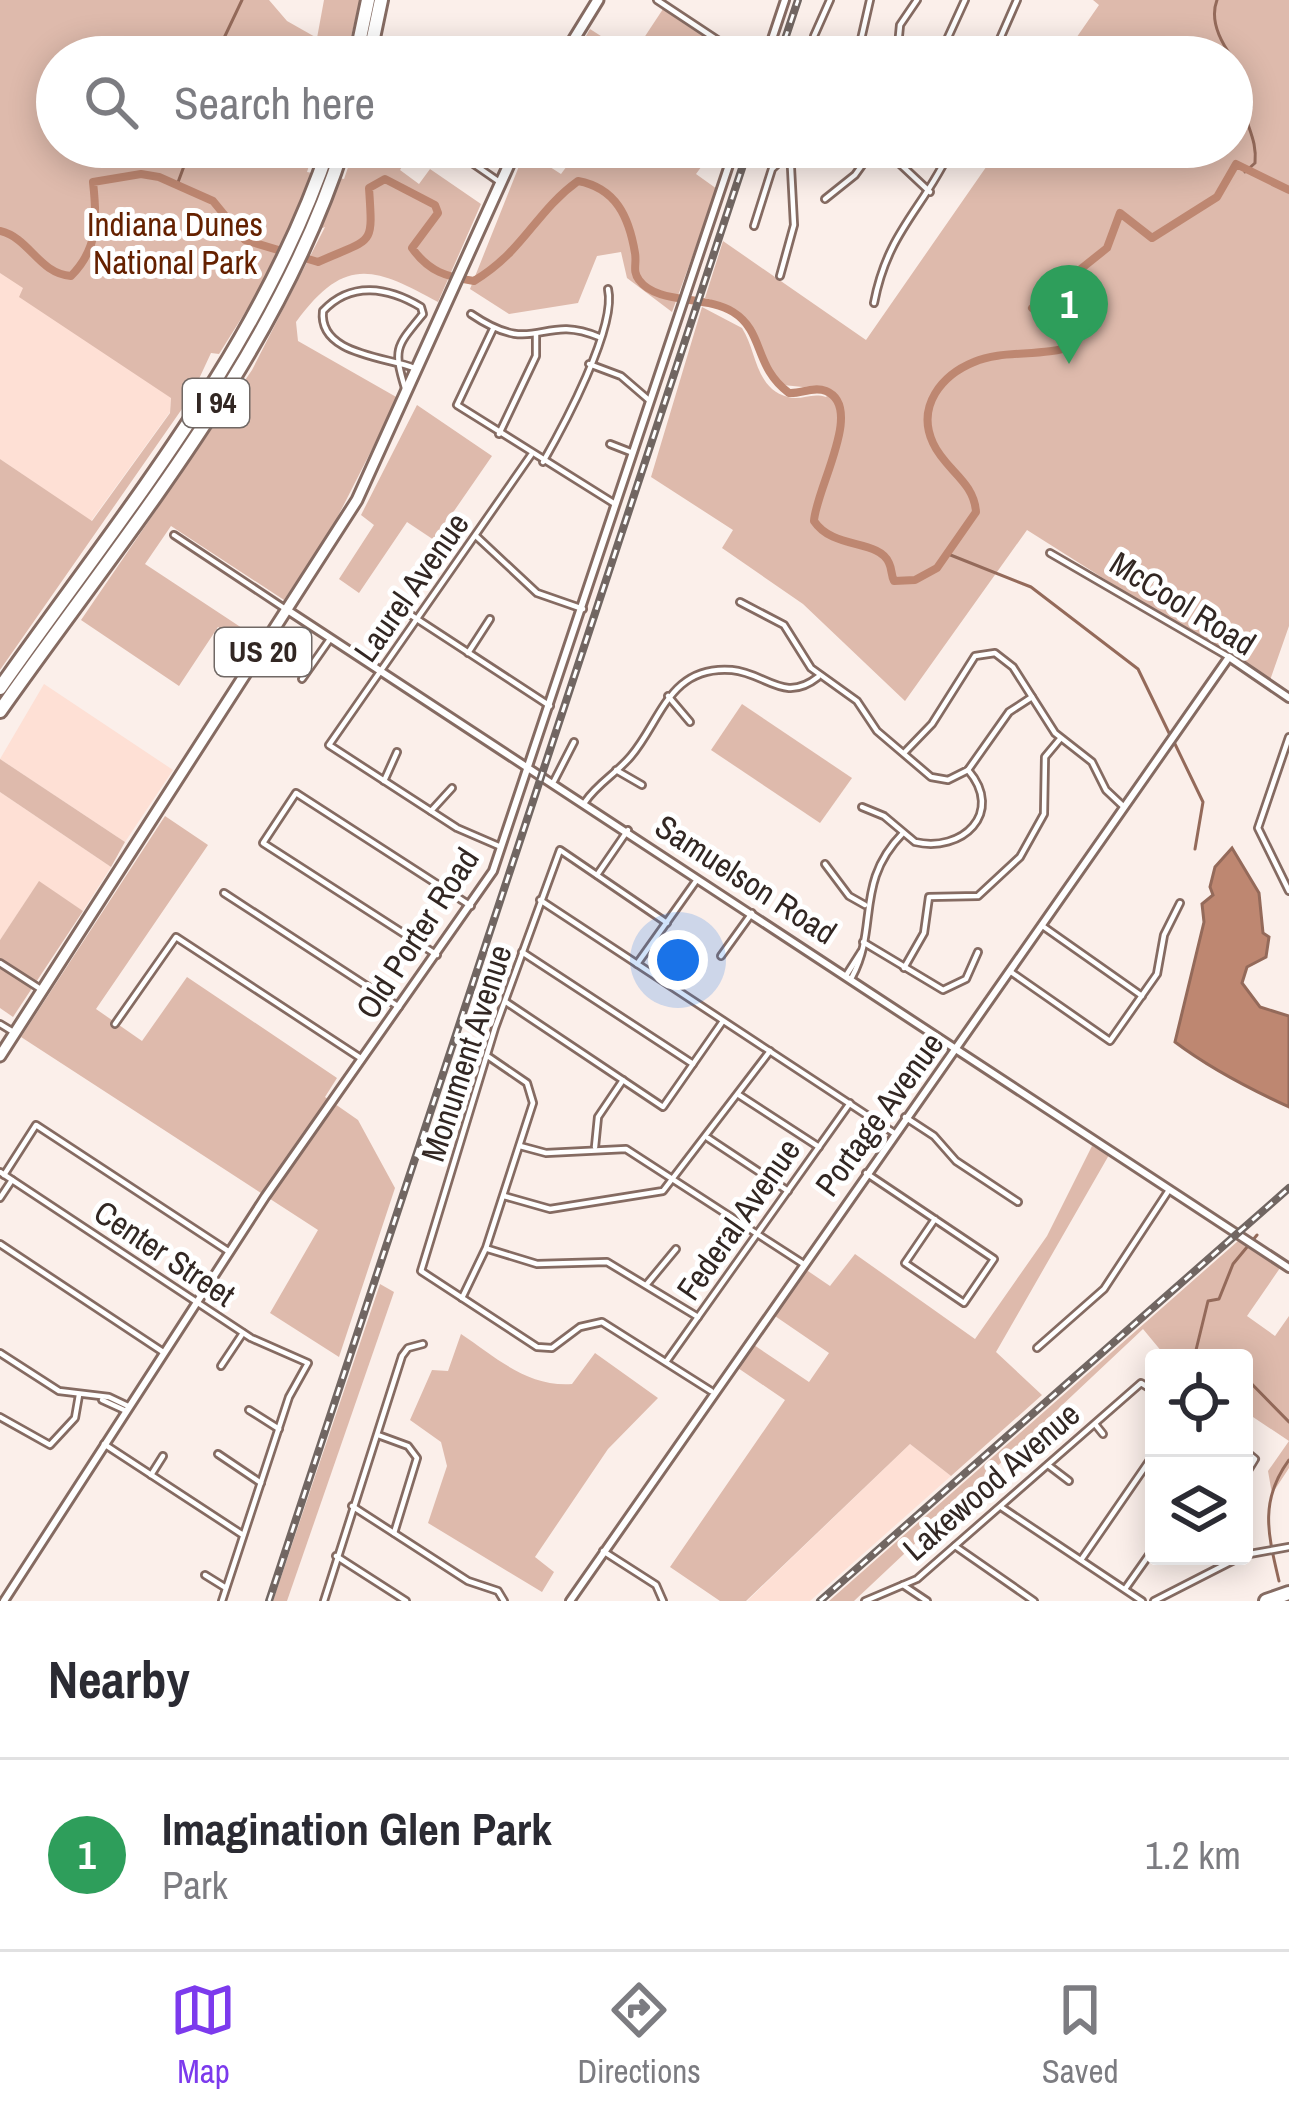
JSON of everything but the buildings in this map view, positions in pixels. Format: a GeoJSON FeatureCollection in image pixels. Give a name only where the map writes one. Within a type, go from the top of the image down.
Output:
{"type":"FeatureCollection","features":[{"type":"Feature","properties":{"kind":"highway"},"geometry":{"type":"LineString","coordinates":[[360,36],[368,0]]}},
{"type":"Feature","properties":{"kind":"highway"},"geometry":{"type":"LineString","coordinates":[[373,36],[381,0]]}},
{"type":"Feature","properties":{"kind":"highway","name":"I 94"},"geometry":{"type":"LineString","coordinates":[[299,242],[322,168]]}},
{"type":"Feature","properties":{"kind":"highway","name":"I 94"},"geometry":{"type":"LineString","coordinates":[[0,711],[218,401],[333,168]]}},
{"type":"Feature","properties":{"kind":"highway","name":"I 94"},"geometry":{"type":"LineString","coordinates":[[0,688],[208,394],[287,268]]}},
{"type":"Feature","properties":{"kind":"highway"},"geometry":{"type":"LineString","coordinates":[[1267,1601],[1289,1593]]}},
{"type":"Feature","properties":{"kind":"main road"},"geometry":{"type":"LineString","coordinates":[[576,36],[598,0]]}},
{"type":"Feature","properties":{"kind":"main road","name":"US 20"},"geometry":{"type":"LineString","coordinates":[[0,1056],[357,500],[508,168]]}},
{"type":"Feature","properties":{"kind":"street"},"geometry":{"type":"LineString","coordinates":[[657,0],[711,36]]}},
{"type":"Feature","properties":{"kind":"street"},"geometry":{"type":"LineString","coordinates":[[773,36],[785,0]]}},
{"type":"Feature","properties":{"kind":"street"},"geometry":{"type":"LineString","coordinates":[[815,36],[830,0]]}},
{"type":"Feature","properties":{"kind":"street"},"geometry":{"type":"LineString","coordinates":[[861,36],[870,0]]}},
{"type":"Feature","properties":{"kind":"street"},"geometry":{"type":"LineString","coordinates":[[899,36],[900,25],[917,0]]}},
{"type":"Feature","properties":{"kind":"street"},"geometry":{"type":"LineString","coordinates":[[949,36],[965,0]]}},
{"type":"Feature","properties":{"kind":"street"},"geometry":{"type":"LineString","coordinates":[[1001,36],[1017,0]]}},
{"type":"Feature","properties":{"kind":"street"},"geometry":{"type":"LineString","coordinates":[[479,168],[501,183]]}},
{"type":"Feature","properties":{"kind":"street","name":"Old Porter Road"},"geometry":{"type":"LineString","coordinates":[[4,1601],[228,1251],[471,906],[501,847],[728,168]]}},
{"type":"Feature","properties":{"kind":"street"},"geometry":{"type":"LineString","coordinates":[[754,226],[773,168]]}},
{"type":"Feature","properties":{"kind":"street"},"geometry":{"type":"LineString","coordinates":[[780,276],[794,225],[793,168]]}},
{"type":"Feature","properties":{"kind":"street"},"geometry":{"type":"LineString","coordinates":[[825,199],[861,168]]}},
{"type":"Feature","properties":{"kind":"street"},"geometry":{"type":"LineString","coordinates":[[904,168],[930,192]]}},
{"type":"Feature","properties":{"kind":"street"},"geometry":{"type":"LineString","coordinates":[[874,303],[882,260],[894,234],[930,192],[942,168]]}},
{"type":"Feature","properties":{"kind":"street"},"geometry":{"type":"LineString","coordinates":[[407,397],[394,363],[412,327],[421,325],[423,314],[412,302],[368,289],[339,298],[323,311],[323,324],[350,348],[394,363],[419,370]]}},
{"type":"Feature","properties":{"kind":"street"},"geometry":{"type":"LineString","coordinates":[[543,462],[601,337],[611,305],[608,289]]}},
{"type":"Feature","properties":{"kind":"street"},"geometry":{"type":"LineString","coordinates":[[471,314],[515,338],[569,326],[601,337]]}},
{"type":"Feature","properties":{"kind":"street"},"geometry":{"type":"LineString","coordinates":[[493,329],[457,405],[616,505]]}},
{"type":"Feature","properties":{"kind":"street"},"geometry":{"type":"LineString","coordinates":[[499,434],[536,356],[536,335]]}},
{"type":"Feature","properties":{"kind":"street"},"geometry":{"type":"LineString","coordinates":[[589,364],[621,376],[651,402]]}},
{"type":"Feature","properties":{"kind":"street"},"geometry":{"type":"LineString","coordinates":[[610,444],[633,453]]}},
{"type":"Feature","properties":{"kind":"street","name":"Laurel Avenue"},"geometry":{"type":"LineString","coordinates":[[384,781],[329,745],[531,455]]}},
{"type":"Feature","properties":{"kind":"street","name":"Samuelson Road"},"geometry":{"type":"LineString","coordinates":[[174,535],[958,1046],[1289,1268]]}},
{"type":"Feature","properties":{"kind":"street"},"geometry":{"type":"LineString","coordinates":[[476,536],[530,587],[583,609]]}},
{"type":"Feature","properties":{"kind":"street","name":"McCool Road"},"geometry":{"type":"LineString","coordinates":[[1050,554],[1289,698]]}},
{"type":"Feature","properties":{"kind":"street"},"geometry":{"type":"LineString","coordinates":[[740,602],[778,620],[819,676],[857,701],[873,726],[936,779],[968,770],[1010,712],[1032,697]]}},
{"type":"Feature","properties":{"kind":"street"},"geometry":{"type":"LineString","coordinates":[[394,604],[550,706]]}},
{"type":"Feature","properties":{"kind":"street"},"geometry":{"type":"LineString","coordinates":[[468,653],[490,619]]}},
{"type":"Feature","properties":{"kind":"street"},"geometry":{"type":"LineString","coordinates":[[302,680],[330,638]]}},
{"type":"Feature","properties":{"kind":"street"},"geometry":{"type":"LineString","coordinates":[[903,754],[932,724],[978,653],[1006,660],[1060,740],[1092,762],[1106,790],[1124,807]]}},
{"type":"Feature","properties":{"kind":"street","name":"Portage Avenue"},"geometry":{"type":"LineString","coordinates":[[570,1601],[711,1391],[1011,972],[1228,658]]}},
{"type":"Feature","properties":{"kind":"street"},"geometry":{"type":"LineString","coordinates":[[585,802],[638,747],[668,696],[720,671],[739,672],[786,689],[819,676]]}},
{"type":"Feature","properties":{"kind":"street"},"geometry":{"type":"LineString","coordinates":[[668,696],[690,722]]}},
{"type":"Feature","properties":{"kind":"street"},"geometry":{"type":"LineString","coordinates":[[1289,737],[1258,828],[1289,891]]}},
{"type":"Feature","properties":{"kind":"street"},"geometry":{"type":"LineString","coordinates":[[904,968],[924,933],[929,897],[978,896],[1020,857],[1046,807],[1045,757],[1060,740]]}},
{"type":"Feature","properties":{"kind":"street"},"geometry":{"type":"LineString","coordinates":[[554,781],[574,742]]}},
{"type":"Feature","properties":{"kind":"street"},"geometry":{"type":"LineString","coordinates":[[397,752],[384,781],[501,847]]}},
{"type":"Feature","properties":{"kind":"street"},"geometry":{"type":"LineString","coordinates":[[616,770],[642,785]]}},
{"type":"Feature","properties":{"kind":"street"},"geometry":{"type":"LineString","coordinates":[[862,808],[884,816],[903,833],[926,844],[968,834],[983,799],[968,770]]}},
{"type":"Feature","properties":{"kind":"street"},"geometry":{"type":"LineString","coordinates":[[431,811],[452,788]]}},
{"type":"Feature","properties":{"kind":"street"},"geometry":{"type":"LineString","coordinates":[[436,955],[263,843],[296,793],[471,906]]}},
{"type":"Feature","properties":{"kind":"street"},"geometry":{"type":"LineString","coordinates":[[628,830],[597,875],[667,922]]}},
{"type":"Feature","properties":{"kind":"street"},"geometry":{"type":"LineString","coordinates":[[849,975],[861,952],[865,904],[878,865],[903,833]]}},
{"type":"Feature","properties":{"kind":"street","name":"Monument Avenue"},"geometry":{"type":"LineString","coordinates":[[462,1298],[421,1271],[506,1002],[560,850],[597,875]]}},
{"type":"Feature","properties":{"kind":"street"},"geometry":{"type":"LineString","coordinates":[[825,864],[848,895],[865,904]]}},
{"type":"Feature","properties":{"kind":"street"},"geometry":{"type":"LineString","coordinates":[[637,964],[698,878]]}},
{"type":"Feature","properties":{"kind":"street"},"geometry":{"type":"LineString","coordinates":[[224,893],[399,1006]]}},
{"type":"Feature","properties":{"kind":"street"},"geometry":{"type":"LineString","coordinates":[[540,900],[894,1132]]}},
{"type":"Feature","properties":{"kind":"street"},"geometry":{"type":"LineString","coordinates":[[1011,972],[1110,1041],[1157,974],[1164,935],[1180,903]]}},
{"type":"Feature","properties":{"kind":"street"},"geometry":{"type":"LineString","coordinates":[[721,956],[752,913]]}},
{"type":"Feature","properties":{"kind":"street"},"geometry":{"type":"LineString","coordinates":[[1043,926],[1142,996]]}},
{"type":"Feature","properties":{"kind":"street"},"geometry":{"type":"LineString","coordinates":[[115,1024],[176,937],[362,1059]]}},
{"type":"Feature","properties":{"kind":"street"},"geometry":{"type":"LineString","coordinates":[[863,942],[930,985],[950,989],[966,979],[978,952]]}},
{"type":"Feature","properties":{"kind":"street"},"geometry":{"type":"LineString","coordinates":[[523,952],[693,1064]]}},
{"type":"Feature","properties":{"kind":"street"},"geometry":{"type":"LineString","coordinates":[[0,963],[42,990]]}},
{"type":"Feature","properties":{"kind":"street"},"geometry":{"type":"LineString","coordinates":[[506,1002],[663,1107],[723,1021]]}},
{"type":"Feature","properties":{"kind":"street"},"geometry":{"type":"LineString","coordinates":[[0,1024],[15,1034]]}},
{"type":"Feature","properties":{"kind":"street"},"geometry":{"type":"LineString","coordinates":[[504,1196],[550,1209],[651,1197],[676,1180],[770,1051]]}},
{"type":"Feature","properties":{"kind":"street"},"geometry":{"type":"LineString","coordinates":[[489,1058],[527,1083],[532,1093],[504,1196],[462,1298],[537,1347],[552,1348],[580,1327],[602,1322],[711,1391]]}},
{"type":"Feature","properties":{"kind":"street"},"geometry":{"type":"LineString","coordinates":[[596,1147],[598,1117],[623,1080]]}},
{"type":"Feature","properties":{"kind":"street"},"geometry":{"type":"LineString","coordinates":[[739,1095],[819,1147]]}},
{"type":"Feature","properties":{"kind":"street","name":"Federal Avenue"},"geometry":{"type":"LineString","coordinates":[[666,1362],[850,1103]]}},
{"type":"Feature","properties":{"kind":"street"},"geometry":{"type":"LineString","coordinates":[[905,1117],[934,1136],[956,1161],[1018,1202]]}},
{"type":"Feature","properties":{"kind":"street"},"geometry":{"type":"LineString","coordinates":[[2,1174],[36,1125],[228,1251]]}},
{"type":"Feature","properties":{"kind":"street"},"geometry":{"type":"LineString","coordinates":[[708,1138],[788,1191]]}},
{"type":"Feature","properties":{"kind":"street"},"geometry":{"type":"LineString","coordinates":[[520,1146],[562,1153],[626,1148],[802,1263]]}},
{"type":"Feature","properties":{"kind":"street"},"geometry":{"type":"LineString","coordinates":[[866,1173],[994,1259],[964,1303],[905,1263],[934,1219]]}},
{"type":"Feature","properties":{"kind":"street","name":"Center Street"},"geometry":{"type":"LineString","coordinates":[[2,1174],[243,1333],[308,1363],[278,1429]]}},
{"type":"Feature","properties":{"kind":"street"},"geometry":{"type":"LineString","coordinates":[[0,1198],[12,1180]]}},
{"type":"Feature","properties":{"kind":"street"},"geometry":{"type":"LineString","coordinates":[[1037,1348],[1103,1289],[1169,1190]]}},
{"type":"Feature","properties":{"kind":"street"},"geometry":{"type":"LineString","coordinates":[[0,1244],[163,1352]]}},
{"type":"Feature","properties":{"kind":"street"},"geometry":{"type":"LineString","coordinates":[[486,1248],[537,1264],[600,1260],[698,1317]]}},
{"type":"Feature","properties":{"kind":"street"},"geometry":{"type":"LineString","coordinates":[[647,1284],[676,1250]]}},
{"type":"Feature","properties":{"kind":"street"},"geometry":{"type":"LineString","coordinates":[[221,1366],[243,1333]]}},
{"type":"Feature","properties":{"kind":"street"},"geometry":{"type":"LineString","coordinates":[[323,1601],[405,1352],[423,1344]]}},
{"type":"Feature","properties":{"kind":"street"},"geometry":{"type":"LineString","coordinates":[[0,1352],[59,1391],[127,1408]]}},
{"type":"Feature","properties":{"kind":"street","name":"Lakewood Avenue"},"geometry":{"type":"LineString","coordinates":[[865,1601],[903,1585],[955,1546],[1141,1383],[1145,1385]]}},
{"type":"Feature","properties":{"kind":"street"},"geometry":{"type":"LineString","coordinates":[[0,1417],[50,1444],[75,1418],[80,1395]]}},
{"type":"Feature","properties":{"kind":"street"},"geometry":{"type":"LineString","coordinates":[[221,1601],[278,1429],[249,1410]]}},
{"type":"Feature","properties":{"kind":"street"},"geometry":{"type":"LineString","coordinates":[[1095,1424],[1103,1434]]}},
{"type":"Feature","properties":{"kind":"street"},"geometry":{"type":"LineString","coordinates":[[376,1435],[408,1446],[417,1458],[394,1533]]}},
{"type":"Feature","properties":{"kind":"street"},"geometry":{"type":"LineString","coordinates":[[104,1444],[243,1535]]}},
{"type":"Feature","properties":{"kind":"street"},"geometry":{"type":"LineString","coordinates":[[218,1454],[261,1483]]}},
{"type":"Feature","properties":{"kind":"street"},"geometry":{"type":"LineString","coordinates":[[151,1475],[163,1456]]}},
{"type":"Feature","properties":{"kind":"street"},"geometry":{"type":"LineString","coordinates":[[1081,1560],[1152,1457]]}},
{"type":"Feature","properties":{"kind":"street"},"geometry":{"type":"LineString","coordinates":[[1048,1465],[1069,1481]]}},
{"type":"Feature","properties":{"kind":"street"},"geometry":{"type":"LineString","coordinates":[[352,1507],[468,1581],[498,1591],[504,1601]]}},
{"type":"Feature","properties":{"kind":"street"},"geometry":{"type":"LineString","coordinates":[[1001,1507],[1142,1601]]}},
{"type":"Feature","properties":{"kind":"street"},"geometry":{"type":"LineString","coordinates":[[955,1546],[1034,1601]]}},
{"type":"Feature","properties":{"kind":"street"},"geometry":{"type":"LineString","coordinates":[[1253,1555],[1289,1547]]}},
{"type":"Feature","properties":{"kind":"street"},"geometry":{"type":"LineString","coordinates":[[603,1551],[656,1586],[663,1601]]}},
{"type":"Feature","properties":{"kind":"street"},"geometry":{"type":"LineString","coordinates":[[336,1556],[406,1601]]}},
{"type":"Feature","properties":{"kind":"street"},"geometry":{"type":"LineString","coordinates":[[1125,1589],[1145,1561]]}},
{"type":"Feature","properties":{"kind":"street"},"geometry":{"type":"LineString","coordinates":[[1154,1601],[1225,1565]]}},
{"type":"Feature","properties":{"kind":"street"},"geometry":{"type":"LineString","coordinates":[[205,1575],[226,1588]]}},
{"type":"Feature","properties":{"kind":"street"},"geometry":{"type":"LineString","coordinates":[[903,1585],[927,1601]]}},
{"type":"Feature","properties":{"kind":"shaded area"},"geometry":{"type":"Polygon","coordinates":[[[0,268],[25,284],[20,297],[171,397],[170,412],[91,521],[0,459],[0,268]]]}},
{"type":"Feature","properties":{"kind":"shaded area"},"geometry":{"type":"Polygon","coordinates":[[[44,684],[173,770],[125,842],[0,759],[44,684]]]}},
{"type":"Feature","properties":{"kind":"shaded area"},"geometry":{"type":"Polygon","coordinates":[[[0,792],[111,867],[83,911],[39,882],[0,940],[0,792]]]}},
{"type":"Feature","properties":{"kind":"shaded area"},"geometry":{"type":"Polygon","coordinates":[[[1232,848],[1259,893],[1263,933],[1269,937],[1266,957],[1247,967],[1242,983],[1260,1007],[1289,1016],[1289,1107],[1230,1078],[1175,1042],[1204,922],[1202,904],[1213,895],[1215,867],[1232,848]]]}},
{"type":"Feature","properties":{"kind":"shaded area"},"geometry":{"type":"Polygon","coordinates":[[[910,1444],[951,1476],[810,1601],[747,1601],[910,1444]]]}},
{"type":"Feature","properties":{"kind":"green space","name":"Indiana Dunes National Park"},"geometry":{"type":"Polygon","coordinates":[[[0,0],[269,0],[287,21],[313,36],[36,36],[36,168],[308,168],[307,172],[344,179],[348,168],[401,168],[419,184],[430,169],[481,204],[438,302],[396,281],[361,274],[330,286],[296,322],[298,341],[398,398],[334,524],[284,600],[171,526],[145,564],[257,638],[251,648],[218,627],[179,686],[81,620],[252,370],[325,227],[280,244],[266,279],[219,354],[211,353],[191,396],[0,670],[0,459],[92,521],[170,413],[171,398],[19,297],[23,288],[0,273],[0,0]]]}},
{"type":"Feature","properties":{"kind":"green space"},"geometry":{"type":"Polygon","coordinates":[[[324,0],[360,0],[351,36],[317,36],[324,0]]]}},
{"type":"Feature","properties":{"kind":"green space"},"geometry":{"type":"Polygon","coordinates":[[[1093,0],[1289,0],[1289,626],[1269,683],[1027,530],[905,701],[803,604],[722,548],[733,530],[651,477],[702,307],[742,328],[763,378],[777,393],[793,398],[826,397],[832,390],[783,385],[743,315],[705,298],[723,241],[866,340],[985,168],[1253,168],[1253,36],[1078,36],[1099,5],[1093,0]]]}},
{"type":"Feature","properties":{"kind":"green space"},"geometry":{"type":"Polygon","coordinates":[[[663,9],[705,36],[645,36],[663,9]]]}},
{"type":"Feature","properties":{"kind":"green space"},"geometry":{"type":"Polygon","coordinates":[[[518,168],[552,168],[561,174],[565,168],[700,168],[696,174],[717,189],[672,312],[627,278],[621,252],[597,256],[578,303],[509,314],[470,289],[518,168]]]}},
{"type":"Feature","properties":{"kind":"green space"},"geometry":{"type":"Polygon","coordinates":[[[417,405],[492,456],[434,540],[407,522],[359,593],[339,579],[374,525],[361,515],[417,405]]]}},
{"type":"Feature","properties":{"kind":"green space"},"geometry":{"type":"Polygon","coordinates":[[[742,704],[852,778],[820,823],[711,750],[742,704]]]}},
{"type":"Feature","properties":{"kind":"green space"},"geometry":{"type":"Polygon","coordinates":[[[0,759],[125,842],[111,867],[0,792],[0,759]]]}},
{"type":"Feature","properties":{"kind":"green space"},"geometry":{"type":"Polygon","coordinates":[[[165,816],[208,845],[96,1009],[142,1041],[187,977],[337,1078],[325,1097],[358,1120],[395,1188],[339,1357],[270,1313],[318,1230],[21,1037],[165,816]]]}},
{"type":"Feature","properties":{"kind":"green space"},"geometry":{"type":"Polygon","coordinates":[[[39,881],[83,911],[13,1017],[0,1008],[0,940],[39,881]]]}},
{"type":"Feature","properties":{"kind":"green space"},"geometry":{"type":"Polygon","coordinates":[[[1092,1146],[1109,1155],[996,1352],[1042,1395],[951,1476],[910,1444],[746,1601],[720,1601],[670,1567],[785,1400],[735,1366],[751,1343],[809,1382],[829,1353],[772,1314],[805,1269],[830,1286],[855,1254],[975,1339],[1047,1236],[1092,1146]]]}},
{"type":"Feature","properties":{"kind":"green space"},"geometry":{"type":"Polygon","coordinates":[[[1238,1241],[1280,1268],[1247,1316],[1275,1336],[1289,1316],[1289,1441],[1253,1417],[1253,1349],[1160,1349],[1143,1329],[854,1601],[829,1601],[1238,1241]]]}},
{"type":"Feature","properties":{"kind":"green space"},"geometry":{"type":"Polygon","coordinates":[[[380,1284],[394,1292],[287,1601],[273,1601],[380,1284]]]}},
{"type":"Feature","properties":{"kind":"green space"},"geometry":{"type":"Polygon","coordinates":[[[461,1334],[513,1369],[556,1384],[572,1384],[595,1353],[658,1398],[608,1449],[535,1557],[554,1572],[542,1592],[428,1523],[447,1466],[441,1442],[410,1420],[432,1370],[448,1371],[461,1334]]]}},
{"type":"Feature","properties":{"kind":"green space"},"geometry":{"type":"Polygon","coordinates":[[[1289,1441],[1289,1468],[1272,1494],[1268,1471],[1289,1441]]]}},
{"type":"Feature","properties":{"kind":"waterway"},"geometry":{"type":"LineString","coordinates":[[225,36],[242,0]]}},
{"type":"Feature","properties":{"kind":"waterway"},"geometry":{"type":"LineString","coordinates":[[1217,0],[1219,36]]}},
{"type":"Feature","properties":{"kind":"waterway"},"geometry":{"type":"LineString","coordinates":[[1253,140],[1253,165]]}},
{"type":"Feature","properties":{"kind":"waterway"},"geometry":{"type":"LineString","coordinates":[[177,185],[183,168]]}},
{"type":"Feature","properties":{"kind":"waterway"},"geometry":{"type":"LineString","coordinates":[[0,231],[50,269],[71,276],[87,255],[94,232],[93,182],[141,174],[213,201],[245,240],[318,262],[366,238],[371,221],[369,188],[385,179],[435,205],[438,213],[412,248],[418,256],[439,272],[474,281],[505,257],[563,193],[578,181],[591,185],[611,197],[624,216],[636,274],[647,288],[733,312],[750,329],[770,372],[789,393],[821,390],[837,400],[840,430],[814,521],[832,536],[884,555],[894,581],[915,580],[937,568],[976,512],[970,492],[938,452],[929,429],[930,405],[942,384],[985,358],[1075,345],[1073,328],[1052,325],[1032,308],[1107,248],[1120,213],[1152,238],[1217,197],[1234,168]]}},
{"type":"Feature","properties":{"kind":"waterway"},"geometry":{"type":"LineString","coordinates":[[1244,168],[1289,190]]}},
{"type":"Feature","properties":{"kind":"waterway"},"geometry":{"type":"LineString","coordinates":[[1245,172],[1249,168]]}},
{"type":"Feature","properties":{"kind":"waterway"},"geometry":{"type":"LineString","coordinates":[[948,554],[1031,587],[1138,669],[1170,735]]}},
{"type":"Feature","properties":{"kind":"waterway"},"geometry":{"type":"LineString","coordinates":[[1174,742],[1203,802],[1195,849]]}},
{"type":"Feature","properties":{"kind":"waterway"},"geometry":{"type":"LineString","coordinates":[[1196,1349],[1208,1301],[1219,1299],[1233,1264],[1257,1235]]}},
{"type":"Feature","properties":{"kind":"waterway"},"geometry":{"type":"LineString","coordinates":[[1253,1385],[1289,1422]]}},
{"type":"Feature","properties":{"kind":"waterway"},"geometry":{"type":"LineString","coordinates":[[1279,1581],[1269,1533],[1270,1504],[1289,1460]]}},
{"type":"Feature","properties":{"kind":"railway"},"geometry":{"type":"LineString","coordinates":[[786,36],[798,0]]}},
{"type":"Feature","properties":{"kind":"railway"},"geometry":{"type":"LineString","coordinates":[[269,1601],[742,168]]}},
{"type":"Feature","properties":{"kind":"railway"},"geometry":{"type":"LineString","coordinates":[[820,1601],[1289,1188]]}},
{"type":"Feature","properties":{"kind":"place","name":"Imagination Glen Park"},"geometry":{"type":"Point","coordinates":[1069,364]}}]}
